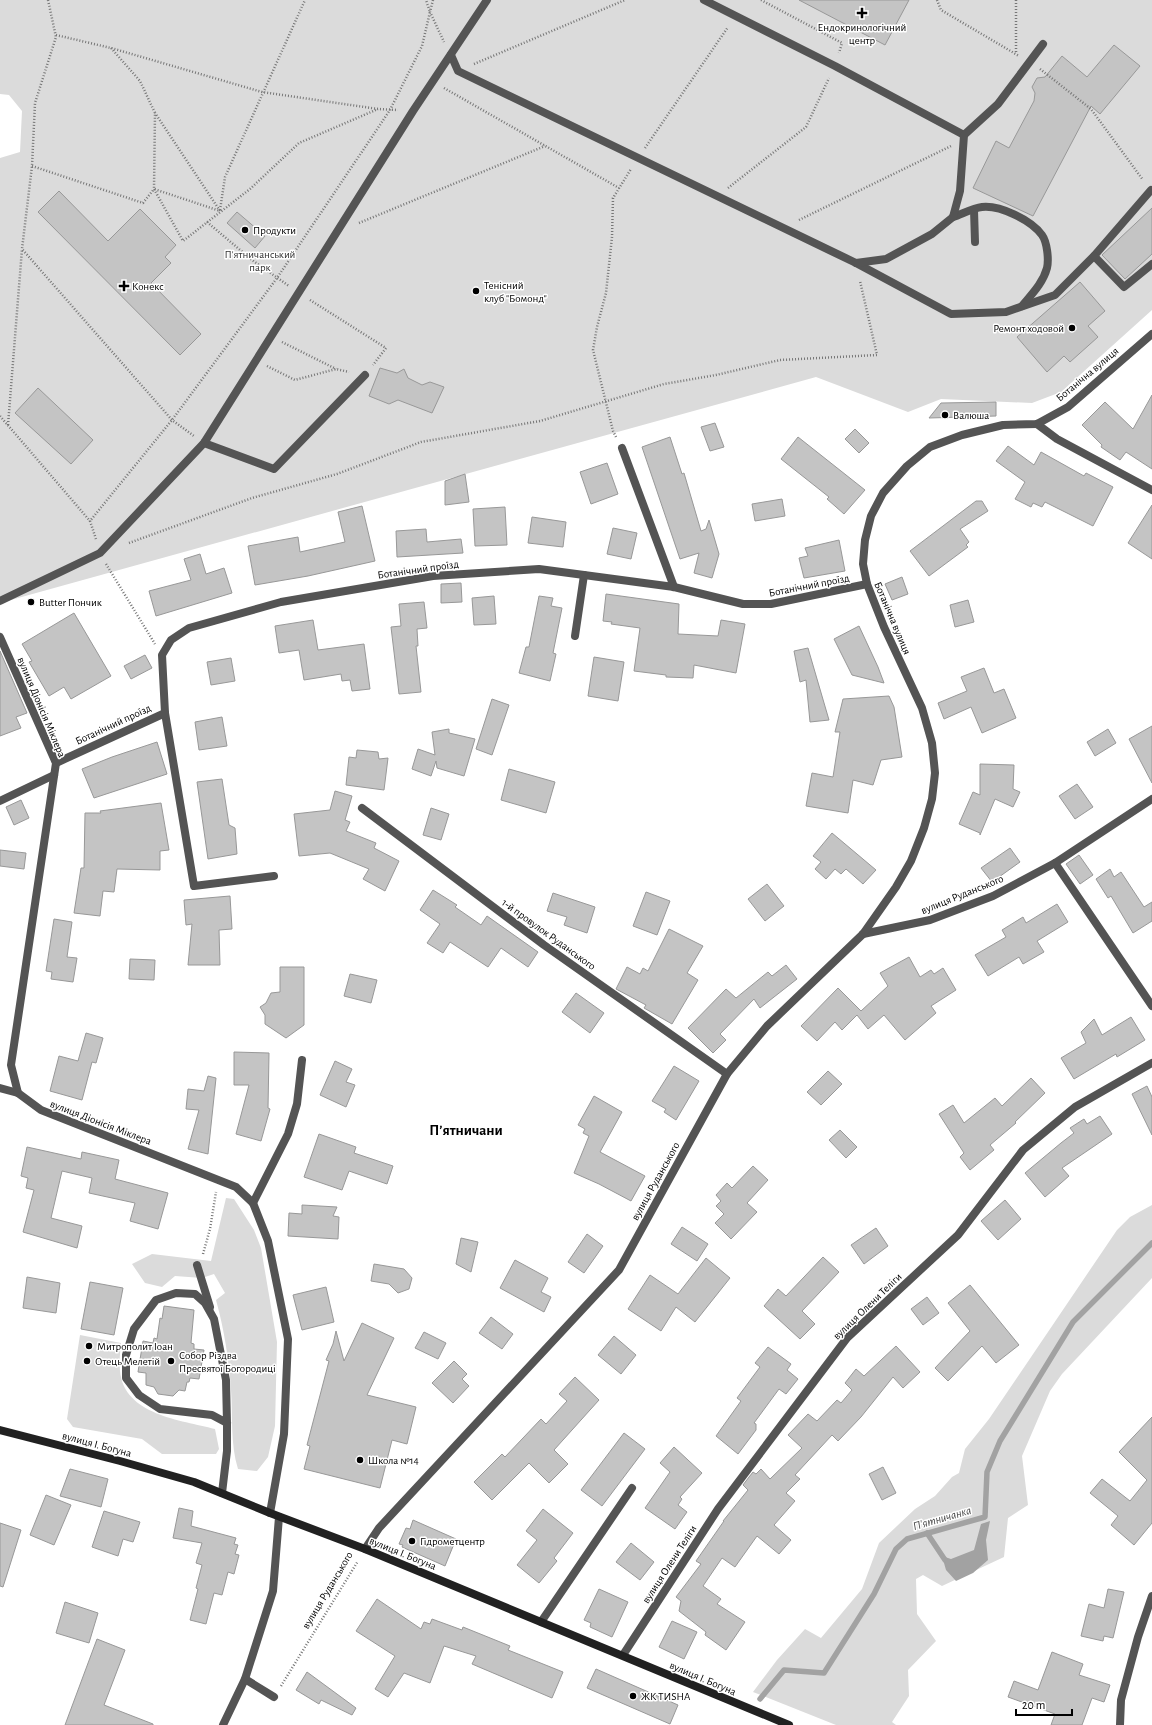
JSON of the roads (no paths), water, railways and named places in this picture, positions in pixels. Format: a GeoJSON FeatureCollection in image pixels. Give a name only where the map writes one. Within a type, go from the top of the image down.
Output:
{"type":"FeatureCollection","features":[{"type":"Feature","properties":{"kind":"street"},"geometry":{"type":"LineString","coordinates":[[0,601],[100,553],[204,443],[413,111],[487,0]]}},
{"type":"Feature","properties":{"kind":"street"},"geometry":{"type":"LineString","coordinates":[[704,0],[835,66],[964,137]]}},
{"type":"Feature","properties":{"kind":"street"},"geometry":{"type":"LineString","coordinates":[[953,217],[960,191],[964,137],[998,104],[1043,44]]}},
{"type":"Feature","properties":{"kind":"street"},"geometry":{"type":"LineString","coordinates":[[451,55],[458,71],[856,263],[951,314],[1006,312],[1055,295],[1094,256],[1151,190]]}},
{"type":"Feature","properties":{"kind":"street"},"geometry":{"type":"LineString","coordinates":[[856,263],[886,259],[932,234],[953,217],[981,207],[998,208],[1027,221],[1042,235],[1046,248],[1047,266],[1040,285],[1022,306]]}},
{"type":"Feature","properties":{"kind":"street"},"geometry":{"type":"LineString","coordinates":[[974,210],[975,242]]}},
{"type":"Feature","properties":{"kind":"street"},"geometry":{"type":"LineString","coordinates":[[1094,256],[1124,287],[1152,264]]}},
{"type":"Feature","properties":{"kind":"street","name":"Ботанічна вулиця"},"geometry":{"type":"LineString","coordinates":[[863,934],[896,887],[911,861],[924,828],[932,799],[935,773],[932,743],[922,708],[884,627],[866,584],[863,564],[865,540],[871,516],[883,493],[907,466],[930,447],[962,435],[1003,425],[1037,424],[1068,407],[1152,334]]}},
{"type":"Feature","properties":{"kind":"street"},"geometry":{"type":"LineString","coordinates":[[204,443],[274,469],[365,375]]}},
{"type":"Feature","properties":{"kind":"street"},"geometry":{"type":"LineString","coordinates":[[1037,424],[1057,439],[1152,490]]}},
{"type":"Feature","properties":{"kind":"street"},"geometry":{"type":"LineString","coordinates":[[622,448],[674,588]]}},
{"type":"Feature","properties":{"kind":"street","name":"Ботанічний проїзд"},"geometry":{"type":"LineString","coordinates":[[56,763],[164,712],[162,655],[171,640],[189,628],[281,602],[433,576],[539,569],[674,588],[743,604],[771,604],[866,584]]}},
{"type":"Feature","properties":{"kind":"street"},"geometry":{"type":"LineString","coordinates":[[575,636],[584,575]]}},
{"type":"Feature","properties":{"kind":"street","name":"вулиця Діонісія Міклера"},"geometry":{"type":"LineString","coordinates":[[0,637],[56,763],[12,1065],[18,1093],[41,1110],[236,1187],[253,1203],[268,1240],[288,1339],[284,1434],[270,1513]]}},
{"type":"Feature","properties":{"kind":"street"},"geometry":{"type":"LineString","coordinates":[[164,712],[194,886],[274,876]]}},
{"type":"Feature","properties":{"kind":"street"},"geometry":{"type":"LineString","coordinates":[[0,800],[54,775]]}},
{"type":"Feature","properties":{"kind":"street","name":"вулиця Руданського"},"geometry":{"type":"LineString","coordinates":[[365,1549],[379,1528],[619,1270],[727,1074],[767,1026],[863,934],[930,920],[993,896],[1055,863],[1152,799]]}},
{"type":"Feature","properties":{"kind":"street","name":"1-й провулок Руданського"},"geometry":{"type":"LineString","coordinates":[[362,808],[544,945],[727,1074]]}},
{"type":"Feature","properties":{"kind":"street"},"geometry":{"type":"LineString","coordinates":[[1055,863],[1152,1006]]}},
{"type":"Feature","properties":{"kind":"street"},"geometry":{"type":"LineString","coordinates":[[253,1203],[288,1134],[297,1104],[302,1060]]}},
{"type":"Feature","properties":{"kind":"street","name":"вулиця Олени Теліги"},"geometry":{"type":"LineString","coordinates":[[623,1656],[718,1509],[847,1338],[958,1235],[1023,1150],[1074,1107],[1152,1063]]}},
{"type":"Feature","properties":{"kind":"street"},"geometry":{"type":"LineString","coordinates":[[0,1088],[18,1093]]}},
{"type":"Feature","properties":{"kind":"street"},"geometry":{"type":"LineString","coordinates":[[197,1265],[214,1319],[226,1380],[227,1452],[222,1493]]}},
{"type":"Feature","properties":{"kind":"street"},"geometry":{"type":"LineString","coordinates":[[214,1319],[205,1303],[195,1294],[176,1293],[156,1300],[134,1329],[126,1355],[126,1378],[139,1394],[160,1409],[212,1415],[227,1423]]}},
{"type":"Feature","properties":{"kind":"street","name":"вулиця І. Богуна"},"geometry":{"type":"LineString","coordinates":[[0,1430],[194,1482],[279,1517],[365,1549],[789,1725]]}},
{"type":"Feature","properties":{"kind":"street"},"geometry":{"type":"LineString","coordinates":[[541,1622],[632,1488]]}},
{"type":"Feature","properties":{"kind":"street"},"geometry":{"type":"LineString","coordinates":[[223,1725],[245,1679],[274,1591],[279,1517]]}},
{"type":"Feature","properties":{"kind":"street"},"geometry":{"type":"LineString","coordinates":[[1120,1725],[1121,1700],[1138,1637],[1152,1596]]}},
{"type":"Feature","properties":{"kind":"street"},"geometry":{"type":"LineString","coordinates":[[245,1679],[274,1697]]}},
{"type":"Feature","properties":{"kind":"waterway","name":"П'ятничанка"},"geometry":{"type":"LineString","coordinates":[[760,1699],[784,1670],[824,1673],[874,1594],[896,1549],[907,1539],[985,1517],[987,1472],[1000,1441],[1073,1322],[1152,1243]]}},
{"type":"Feature","properties":{"kind":"waterway"},"geometry":{"type":"LineString","coordinates":[[927,1533],[945,1560]]}},
{"type":"Feature","properties":{"kind":"place","name":"Ендокринологічний центр"},"geometry":{"type":"Point","coordinates":[862,13]}},
{"type":"Feature","properties":{"kind":"place","name":"Продукти"},"geometry":{"type":"Point","coordinates":[245,230]}},
{"type":"Feature","properties":{"kind":"place","name":"Конекс"},"geometry":{"type":"Point","coordinates":[124,286]}},
{"type":"Feature","properties":{"kind":"place","name":"Тенісний клуб \"Бомонд\""},"geometry":{"type":"Point","coordinates":[476,291]}},
{"type":"Feature","properties":{"kind":"place","name":"Ремонт ходовой"},"geometry":{"type":"Point","coordinates":[1072,328]}},
{"type":"Feature","properties":{"kind":"place","name":"Валюша"},"geometry":{"type":"Point","coordinates":[945,415]}},
{"type":"Feature","properties":{"kind":"place","name":"Butter Пончик"},"geometry":{"type":"Point","coordinates":[31,602]}},
{"type":"Feature","properties":{"kind":"place","name":"Митрополит Іоан"},"geometry":{"type":"Point","coordinates":[89,1346]}},
{"type":"Feature","properties":{"kind":"place","name":"Отець Мелетій"},"geometry":{"type":"Point","coordinates":[87,1361]}},
{"type":"Feature","properties":{"kind":"place","name":"Собор Різдва Пресвятої Богородиці"},"geometry":{"type":"Point","coordinates":[171,1361]}},
{"type":"Feature","properties":{"kind":"place","name":"Школа №14"},"geometry":{"type":"Point","coordinates":[360,1460]}},
{"type":"Feature","properties":{"kind":"place","name":"Гідрометцентр"},"geometry":{"type":"Point","coordinates":[412,1541]}},
{"type":"Feature","properties":{"kind":"place","name":"ЖК ТИSHA"},"geometry":{"type":"Point","coordinates":[633,1696]}},
{"type":"Feature","properties":{"kind":"district","name":"П’ятничани"},"geometry":{"type":"Point","coordinates":[466,1130]}},
{"type":"Feature","properties":{"kind":"park label","name":"П'ятничанський парк"},"geometry":{"type":"Point","coordinates":[260,260]}}]}
